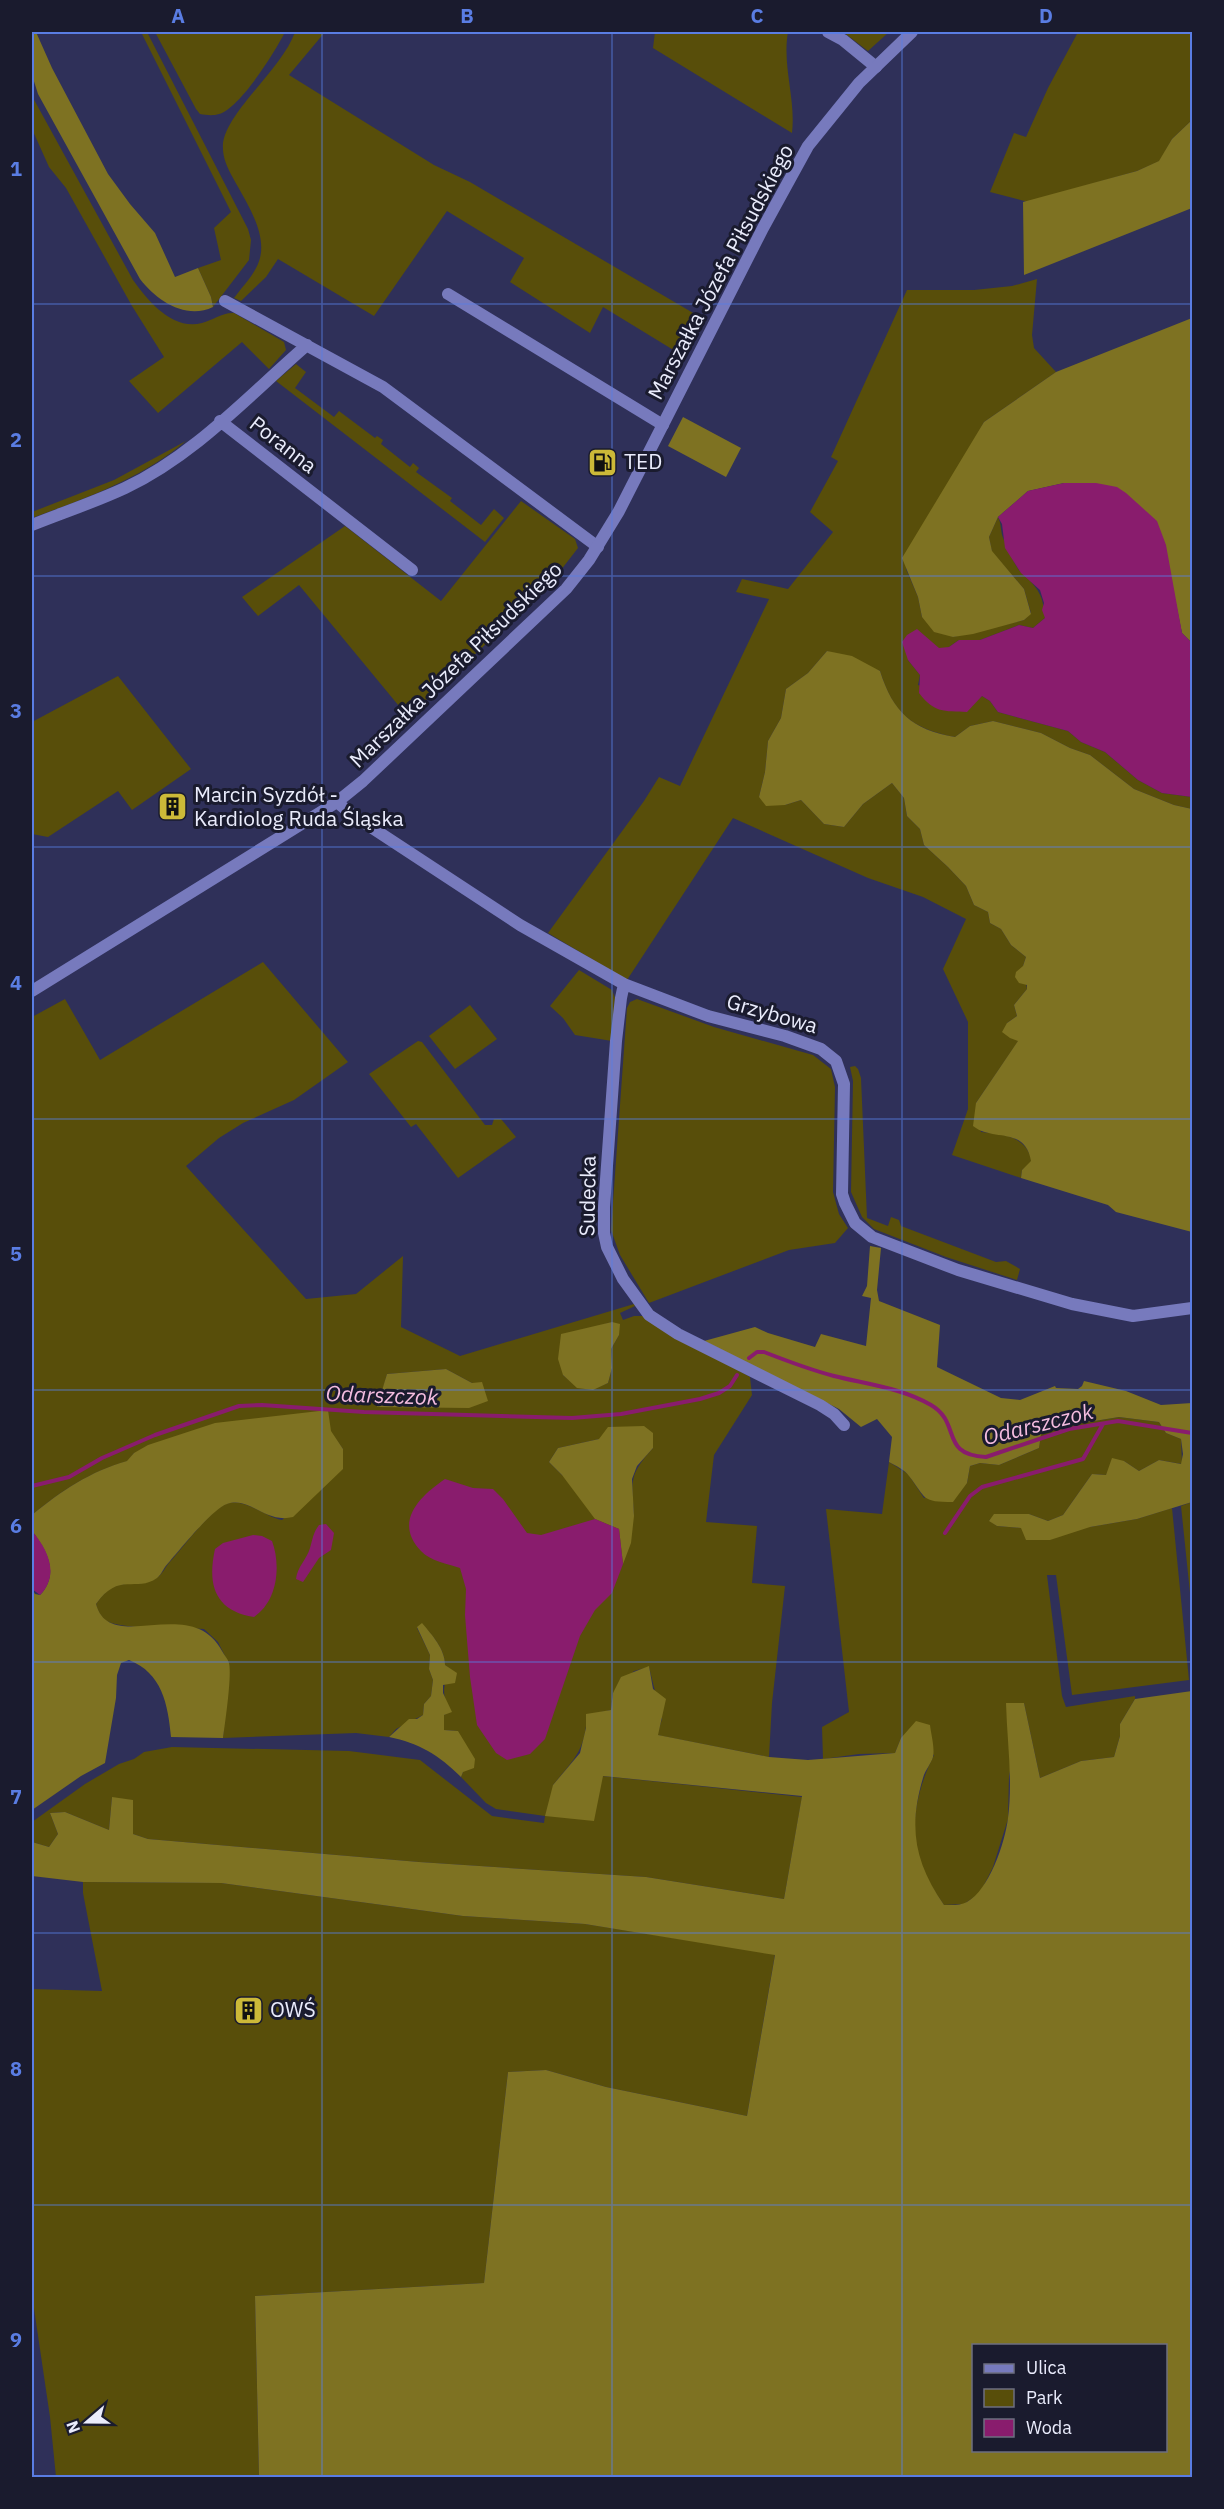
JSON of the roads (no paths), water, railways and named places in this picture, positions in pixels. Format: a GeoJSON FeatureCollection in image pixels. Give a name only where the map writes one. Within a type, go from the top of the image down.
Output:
{"type":"FeatureCollection","features":[{"type":"Feature","properties":{"kind":"street"},"geometry":{"type":"LineString","coordinates":[[828,32],[843,40],[876,67]]}},
{"type":"Feature","properties":{"kind":"street","name":"Marszałka Józefa Piłsudskiego"},"geometry":{"type":"LineString","coordinates":[[32,991],[337,802],[363,781],[541,615],[580,573],[598,547],[808,146],[839,105],[912,32]]}},
{"type":"Feature","properties":{"kind":"street"},"geometry":{"type":"LineString","coordinates":[[448,294],[663,425]]}},
{"type":"Feature","properties":{"kind":"street"},"geometry":{"type":"LineString","coordinates":[[225,301],[383,387],[598,547]]}},
{"type":"Feature","properties":{"kind":"street","name":"Poranna"},"geometry":{"type":"LineString","coordinates":[[307,345],[220,421],[412,570]]}},
{"type":"Feature","properties":{"kind":"street"},"geometry":{"type":"LineString","coordinates":[[32,525],[126,488],[175,458],[203,438],[220,421]]}},
{"type":"Feature","properties":{"kind":"street","name":"Grzybowa"},"geometry":{"type":"LineString","coordinates":[[337,802],[351,814],[503,914],[624,984],[708,1016],[814,1046],[830,1055],[840,1069],[844,1084],[842,1185],[844,1203],[855,1223],[872,1238],[958,1270],[1072,1304],[1133,1316],[1192,1308]]}},
{"type":"Feature","properties":{"kind":"street","name":"Sudecka"},"geometry":{"type":"LineString","coordinates":[[624,984],[616,1041],[604,1207],[604,1233],[613,1260],[633,1295],[649,1315],[678,1334],[820,1405],[834,1414],[844,1425]]}},
{"type":"Feature","properties":{"kind":"water"},"geometry":{"type":"Polygon","coordinates":[[[1064,483],[1096,483],[1117,487],[1157,521],[1166,545],[1182,633],[1192,643],[1192,797],[1162,793],[1138,780],[1105,752],[1081,742],[1068,731],[998,712],[990,701],[982,696],[967,712],[940,710],[924,700],[919,693],[920,675],[908,660],[902,642],[907,635],[917,629],[939,648],[949,647],[959,640],[980,640],[1019,625],[1033,628],[1045,618],[1040,590],[1021,573],[1005,548],[1002,524],[998,517],[1028,491],[1064,483]]]}},
{"type":"Feature","properties":{"kind":"water"},"geometry":{"type":"Polygon","coordinates":[[[445,1479],[473,1488],[493,1489],[527,1533],[541,1535],[595,1519],[619,1529],[623,1564],[612,1593],[595,1610],[580,1636],[545,1739],[530,1754],[507,1760],[496,1753],[477,1725],[470,1677],[465,1615],[466,1589],[460,1568],[429,1557],[421,1551],[409,1530],[413,1510],[427,1493],[445,1479]]]}},
{"type":"Feature","properties":{"kind":"water"},"geometry":{"type":"Polygon","coordinates":[[[326,1524],[334,1533],[331,1550],[319,1558],[303,1582],[296,1579],[309,1552],[315,1531],[319,1525],[326,1524]]]}},
{"type":"Feature","properties":{"kind":"water"},"geometry":{"type":"Polygon","coordinates":[[[32,1531],[43,1546],[50,1562],[49,1579],[40,1595],[32,1589],[32,1531]]]}},
{"type":"Feature","properties":{"kind":"water"},"geometry":{"type":"Polygon","coordinates":[[[253,1535],[272,1541],[277,1571],[273,1592],[268,1602],[254,1617],[230,1609],[222,1602],[217,1594],[212,1574],[215,1549],[223,1543],[253,1535]]]}},
{"type":"Feature","properties":{"kind":"waterway","name":"Odarszczok"},"geometry":{"type":"LineString","coordinates":[[749,1358],[757,1352],[764,1352],[817,1371],[896,1390],[920,1399],[940,1412],[956,1444],[962,1451],[971,1455],[986,1457],[1069,1429],[1118,1421],[1192,1433]]}},
{"type":"Feature","properties":{"kind":"waterway","name":"Odarszczok"},"geometry":{"type":"LineString","coordinates":[[32,1486],[69,1477],[102,1458],[155,1435],[239,1406],[262,1405],[364,1412],[572,1418],[621,1414],[700,1399],[719,1393],[730,1386],[737,1375]]}},
{"type":"Feature","properties":{"kind":"waterway"},"geometry":{"type":"LineString","coordinates":[[945,1533],[970,1496],[982,1487],[1083,1459],[1103,1424]]}},
{"type":"Feature","properties":{"kind":"place","name":"TED"},"geometry":{"type":"Point","coordinates":[603,462]}},
{"type":"Feature","properties":{"kind":"place","name":"Marcin Syzdół - Kardiolog Ruda Śląska"},"geometry":{"type":"Point","coordinates":[173,807]}},
{"type":"Feature","properties":{"kind":"place","name":"OWŚ"},"geometry":{"type":"Point","coordinates":[249,2010]}}]}
